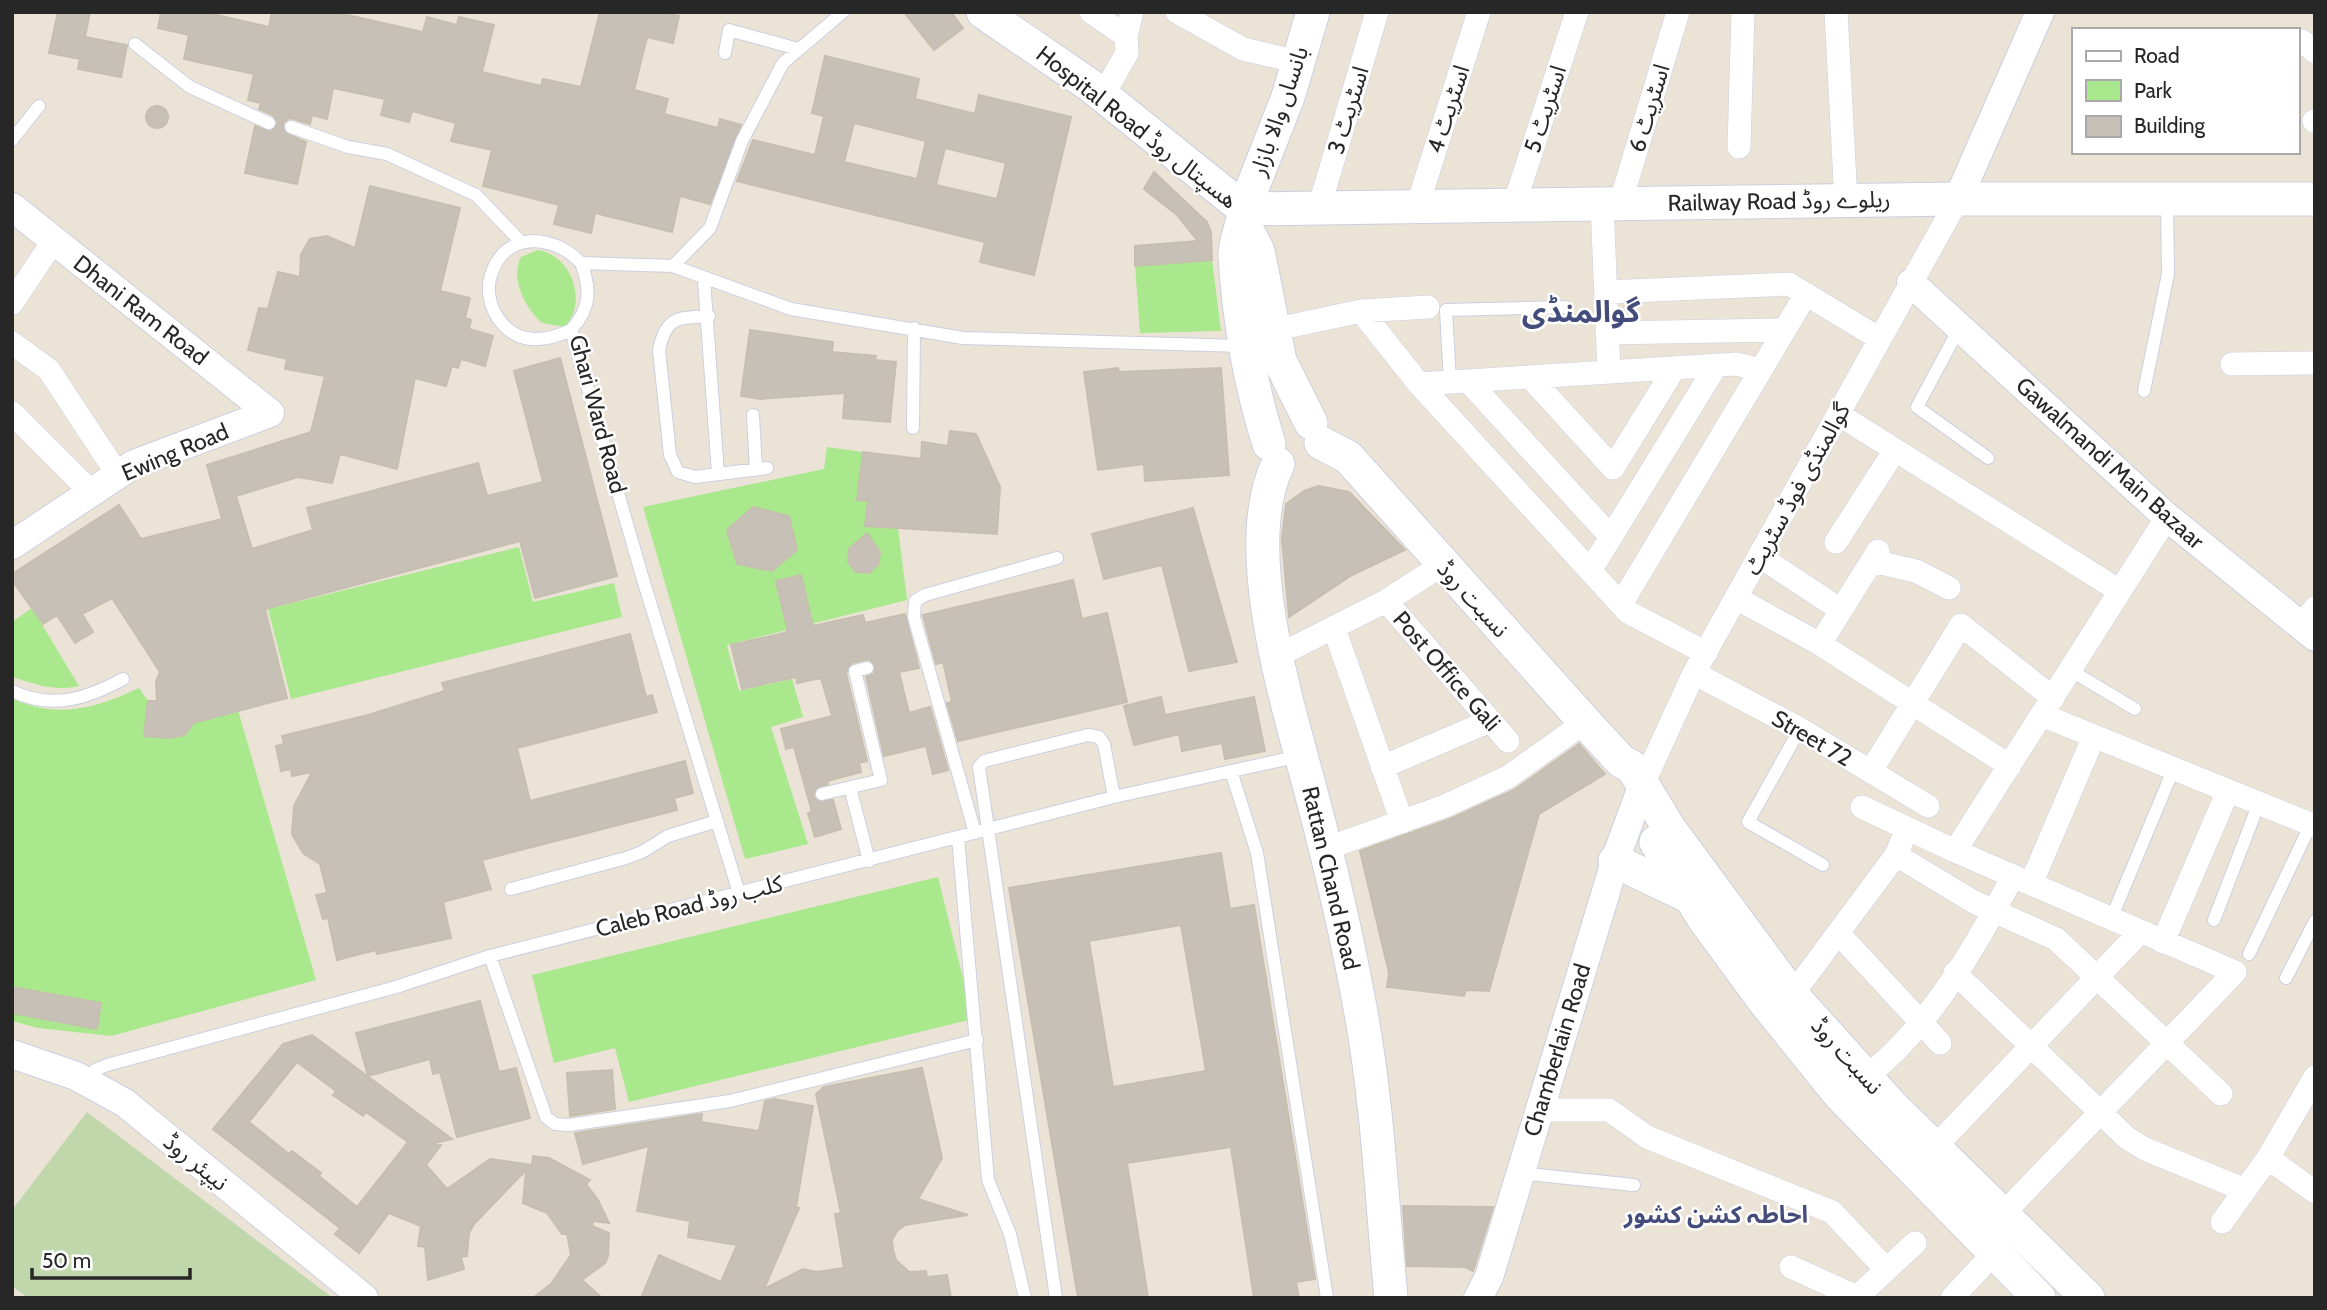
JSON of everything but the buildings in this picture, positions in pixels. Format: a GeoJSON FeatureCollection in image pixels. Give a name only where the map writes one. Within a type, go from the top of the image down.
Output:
{"type":"FeatureCollection","features":[{"type":"Feature","properties":{"kind":"main road","name":"Hospital Road ھسپتال روڈ"},"geometry":{"type":"LineString","coordinates":[[983,12],[1102,95],[1244,217],[1235,254],[1259,338],[1288,382],[1316,433]]}},
{"type":"Feature","properties":{"kind":"main road","name":"بانساں والا بازار"},"geometry":{"type":"LineString","coordinates":[[1244,217],[1313,12]]}},
{"type":"Feature","properties":{"kind":"main road","name":"Railway Road ریلوے روڈ"},"geometry":{"type":"LineString","coordinates":[[1244,217],[1319,208],[1846,200],[2315,199]]}},
{"type":"Feature","properties":{"kind":"main road","name":"Hospital Road ھسپتال روڈ"},"geometry":{"type":"LineString","coordinates":[[1259,338],[1254,394],[1273,454]]}},
{"type":"Feature","properties":{"kind":"main road"},"geometry":{"type":"LineString","coordinates":[[1287,419],[1304,419],[1316,433],[1317,458],[1307,468],[1292,470],[1273,454],[1274,428],[1287,419]]}},
{"type":"Feature","properties":{"kind":"main road","name":"نسبت روڈ"},"geometry":{"type":"LineString","coordinates":[[1316,433],[1348,457],[1585,722],[1669,828],[1792,995],[1852,1086],[1936,1146],[2002,1215],[2088,1298]]}},
{"type":"Feature","properties":{"kind":"main road","name":"Rattan Chand Road"},"geometry":{"type":"LineString","coordinates":[[1273,454],[1263,532],[1275,657],[1348,938],[1364,1032],[1391,1298]]}},
{"type":"Feature","properties":{"kind":"main road","name":"نسبت روڈ"},"geometry":{"type":"LineString","coordinates":[[1633,782],[1667,863],[1764,1001],[1852,1086],[1994,1253],[2039,1298]]}},
{"type":"Feature","properties":{"kind":"main road"},"geometry":{"type":"LineString","coordinates":[[1615,861],[1691,897]]}},
{"type":"Feature","properties":{"kind":"street"},"geometry":{"type":"LineString","coordinates":[[1091,12],[1126,36]]}},
{"type":"Feature","properties":{"kind":"street"},"geometry":{"type":"LineString","coordinates":[[1102,95],[1127,53],[1126,36],[1132,12]]}},
{"type":"Feature","properties":{"kind":"street"},"geometry":{"type":"LineString","coordinates":[[1178,12],[1242,49],[1298,62]]}},
{"type":"Feature","properties":{"kind":"street","name":"اسٹریٹ 3"},"geometry":{"type":"LineString","coordinates":[[1319,208],[1377,12]]}},
{"type":"Feature","properties":{"kind":"street","name":"اسٹریٹ 4"},"geometry":{"type":"LineString","coordinates":[[1417,207],[1479,12]]}},
{"type":"Feature","properties":{"kind":"street","name":"اسٹریٹ 5"},"geometry":{"type":"LineString","coordinates":[[1514,205],[1577,12]]}},
{"type":"Feature","properties":{"kind":"street","name":"اسٹریٹ 6"},"geometry":{"type":"LineString","coordinates":[[1609,372],[1606,292],[1611,204],[1678,12]]}},
{"type":"Feature","properties":{"kind":"street"},"geometry":{"type":"LineString","coordinates":[[1739,148],[1743,12]]}},
{"type":"Feature","properties":{"kind":"street"},"geometry":{"type":"LineString","coordinates":[[1836,12],[1846,200]]}},
{"type":"Feature","properties":{"kind":"street"},"geometry":{"type":"LineString","coordinates":[[1958,199],[2040,12]]}},
{"type":"Feature","properties":{"kind":"street","name":"گوالمنڈی فوڈ سٹریٹ"},"geometry":{"type":"LineString","coordinates":[[1633,782],[1958,199]]}},
{"type":"Feature","properties":{"kind":"street","name":"Dhani Ram Road"},"geometry":{"type":"LineString","coordinates":[[12,207],[270,413]]}},
{"type":"Feature","properties":{"kind":"street"},"geometry":{"type":"LineString","coordinates":[[12,303],[54,240]]}},
{"type":"Feature","properties":{"kind":"street","name":"Gawalmandi Main Bazaar"},"geometry":{"type":"LineString","coordinates":[[1911,283],[2167,517],[2310,623]]}},
{"type":"Feature","properties":{"kind":"street"},"geometry":{"type":"LineString","coordinates":[[1606,292],[1789,284],[1880,339]]}},
{"type":"Feature","properties":{"kind":"street"},"geometry":{"type":"LineString","coordinates":[[1621,604],[1806,294]]}},
{"type":"Feature","properties":{"kind":"street"},"geometry":{"type":"LineString","coordinates":[[1259,338],[1361,311],[1428,307]]}},
{"type":"Feature","properties":{"kind":"street","name":"Street 72"},"geometry":{"type":"LineString","coordinates":[[1361,311],[1419,384],[1628,612],[1800,729],[1928,806]]}},
{"type":"Feature","properties":{"kind":"street"},"geometry":{"type":"LineString","coordinates":[[1607,333],[1785,330]]}},
{"type":"Feature","properties":{"kind":"street"},"geometry":{"type":"LineString","coordinates":[[12,343],[49,370],[118,475]]}},
{"type":"Feature","properties":{"kind":"street"},"geometry":{"type":"LineString","coordinates":[[2232,364],[2315,363]]}},
{"type":"Feature","properties":{"kind":"street"},"geometry":{"type":"LineString","coordinates":[[1419,384],[1736,364],[1761,370]]}},
{"type":"Feature","properties":{"kind":"street"},"geometry":{"type":"LineString","coordinates":[[1590,571],[1716,366]]}},
{"type":"Feature","properties":{"kind":"street"},"geometry":{"type":"LineString","coordinates":[[1530,377],[1613,468],[1674,369]]}},
{"type":"Feature","properties":{"kind":"street"},"geometry":{"type":"LineString","coordinates":[[1459,381],[1611,537]]}},
{"type":"Feature","properties":{"kind":"street"},"geometry":{"type":"LineString","coordinates":[[12,413],[91,492]]}},
{"type":"Feature","properties":{"kind":"street","name":"Ewing Road"},"geometry":{"type":"LineString","coordinates":[[12,545],[134,464],[270,413]]}},
{"type":"Feature","properties":{"kind":"street"},"geometry":{"type":"LineString","coordinates":[[1838,414],[2118,590]]}},
{"type":"Feature","properties":{"kind":"street"},"geometry":{"type":"LineString","coordinates":[[1836,542],[1895,450]]}},
{"type":"Feature","properties":{"kind":"street"},"geometry":{"type":"LineString","coordinates":[[1955,851],[2048,707],[2118,590],[2167,517]]}},
{"type":"Feature","properties":{"kind":"street"},"geometry":{"type":"LineString","coordinates":[[1759,556],[1841,610]]}},
{"type":"Feature","properties":{"kind":"street"},"geometry":{"type":"LineString","coordinates":[[1820,644],[1875,556],[1916,571],[1949,588]]}},
{"type":"Feature","properties":{"kind":"street"},"geometry":{"type":"LineString","coordinates":[[1275,657],[1386,601],[1442,565]]}},
{"type":"Feature","properties":{"kind":"street"},"geometry":{"type":"LineString","coordinates":[[1736,598],[1820,644],[2010,766]]}},
{"type":"Feature","properties":{"kind":"street","name":"Post Office Gali"},"geometry":{"type":"LineString","coordinates":[[1386,601],[1508,741]]}},
{"type":"Feature","properties":{"kind":"street"},"geometry":{"type":"LineString","coordinates":[[1871,771],[1961,625],[2048,707],[2094,736],[2313,825]]}},
{"type":"Feature","properties":{"kind":"street"},"geometry":{"type":"LineString","coordinates":[[1334,628],[1402,822]]}},
{"type":"Feature","properties":{"kind":"street"},"geometry":{"type":"LineString","coordinates":[[1382,767],[1490,721]]}},
{"type":"Feature","properties":{"kind":"street"},"geometry":{"type":"LineString","coordinates":[[1325,849],[1445,806],[1508,777],[1585,722]]}},
{"type":"Feature","properties":{"kind":"street"},"geometry":{"type":"LineString","coordinates":[[1852,1086],[1921,1022],[1994,911],[2022,880],[2094,736]]}},
{"type":"Feature","properties":{"kind":"street","name":"Chamberlain Road"},"geometry":{"type":"LineString","coordinates":[[1487,1295],[1538,1110],[1615,861],[1633,782]]}},
{"type":"Feature","properties":{"kind":"street"},"geometry":{"type":"LineString","coordinates":[[2163,942],[2228,791]]}},
{"type":"Feature","properties":{"kind":"street"},"geometry":{"type":"LineString","coordinates":[[1862,807],[1955,851],[2235,972],[2164,1043],[2002,1215]]}},
{"type":"Feature","properties":{"kind":"street"},"geometry":{"type":"LineString","coordinates":[[1792,995],[1896,855],[1906,828]]}},
{"type":"Feature","properties":{"kind":"street"},"geometry":{"type":"LineString","coordinates":[[1896,855],[1994,911],[2056,939],[2221,1094]]}},
{"type":"Feature","properties":{"kind":"street"},"geometry":{"type":"LineString","coordinates":[[1936,1146],[2140,932]]}},
{"type":"Feature","properties":{"kind":"street"},"geometry":{"type":"LineString","coordinates":[[1839,934],[1940,1043]]}},
{"type":"Feature","properties":{"kind":"street"},"geometry":{"type":"LineString","coordinates":[[1955,973],[2099,1114],[2138,1145],[2245,1190]]}},
{"type":"Feature","properties":{"kind":"street","name":"نیپئر روڈ"},"geometry":{"type":"LineString","coordinates":[[12,1054],[87,1081],[125,1103],[364,1298]]}},
{"type":"Feature","properties":{"kind":"street"},"geometry":{"type":"LineString","coordinates":[[2222,1222],[2268,1158],[2315,1077]]}},
{"type":"Feature","properties":{"kind":"street"},"geometry":{"type":"LineString","coordinates":[[1538,1110],[1609,1110],[1647,1137],[1832,1212],[1886,1269]]}},
{"type":"Feature","properties":{"kind":"street"},"geometry":{"type":"LineString","coordinates":[[2268,1158],[2315,1192]]}},
{"type":"Feature","properties":{"kind":"street"},"geometry":{"type":"LineString","coordinates":[[1791,1267],[1857,1297],[1915,1243]]}},
{"type":"Feature","properties":{"kind":"street"},"geometry":{"type":"LineString","coordinates":[[1952,1298],[1994,1253]]}},
{"type":"Feature","properties":{"kind":"lane"},"geometry":{"type":"LineString","coordinates":[[673,266],[710,228],[742,141],[783,63],[843,12]]}},
{"type":"Feature","properties":{"kind":"lane"},"geometry":{"type":"LineString","coordinates":[[725,53],[729,30],[798,49]]}},
{"type":"Feature","properties":{"kind":"lane"},"geometry":{"type":"LineString","coordinates":[[135,44],[190,87],[270,122]]}},
{"type":"Feature","properties":{"kind":"lane"},"geometry":{"type":"LineString","coordinates":[[12,140],[39,106]]}},
{"type":"Feature","properties":{"kind":"lane"},"geometry":{"type":"LineString","coordinates":[[291,127],[348,147],[387,154],[476,195],[522,243]]}},
{"type":"Feature","properties":{"kind":"lane"},"geometry":{"type":"LineString","coordinates":[[2144,391],[2168,274],[2167,199]]}},
{"type":"Feature","properties":{"kind":"lane"},"geometry":{"type":"LineString","coordinates":[[571,330],[549,340],[523,339],[500,323],[489,300],[490,275],[503,254],[522,243],[553,242],[568,249],[581,263],[673,266],[791,309],[972,338],[1259,338]]}},
{"type":"Feature","properties":{"kind":"lane","name":"Ghari Ward Road"},"geometry":{"type":"LineString","coordinates":[[581,263],[590,287],[589,301],[580,320],[571,330],[645,587],[739,893]]}},
{"type":"Feature","properties":{"kind":"lane"},"geometry":{"type":"LineString","coordinates":[[704,279],[709,316],[718,474]]}},
{"type":"Feature","properties":{"kind":"lane"},"geometry":{"type":"LineString","coordinates":[[1459,381],[1446,310],[1565,307]]}},
{"type":"Feature","properties":{"kind":"lane"},"geometry":{"type":"LineString","coordinates":[[709,316],[679,318],[670,322],[662,336],[659,350],[673,465],[687,477],[762,469],[753,415]]}},
{"type":"Feature","properties":{"kind":"lane"},"geometry":{"type":"LineString","coordinates":[[1960,326],[1917,407],[1988,458]]}},
{"type":"Feature","properties":{"kind":"lane"},"geometry":{"type":"LineString","coordinates":[[913,428],[914,328]]}},
{"type":"Feature","properties":{"kind":"lane"},"geometry":{"type":"LineString","coordinates":[[975,833],[914,617],[915,601],[925,595],[1057,558]]}},
{"type":"Feature","properties":{"kind":"lane"},"geometry":{"type":"LineString","coordinates":[[822,794],[881,780],[855,671],[867,668]]}},
{"type":"Feature","properties":{"kind":"lane"},"geometry":{"type":"LineString","coordinates":[[2070,670],[2135,709]]}},
{"type":"Feature","properties":{"kind":"lane"},"geometry":{"type":"LineString","coordinates":[[12,691],[60,703],[91,697],[123,679]]}},
{"type":"Feature","properties":{"kind":"lane"},"geometry":{"type":"LineString","coordinates":[[1800,729],[1748,822],[1823,865]]}},
{"type":"Feature","properties":{"kind":"lane"},"geometry":{"type":"LineString","coordinates":[[1056,1298],[979,767],[984,761],[1088,735],[1099,737],[1104,744],[1114,797]]}},
{"type":"Feature","properties":{"kind":"lane","name":"Caleb Road کلب روڈ"},"geometry":{"type":"LineString","coordinates":[[87,1081],[95,1070],[107,1065],[396,987],[490,956],[1114,797],[1301,756]]}},
{"type":"Feature","properties":{"kind":"lane"},"geometry":{"type":"LineString","coordinates":[[2111,919],[2174,768]]}},
{"type":"Feature","properties":{"kind":"lane"},"geometry":{"type":"LineString","coordinates":[[1231,771],[1256,853],[1327,1298]]}},
{"type":"Feature","properties":{"kind":"lane"},"geometry":{"type":"LineString","coordinates":[[850,787],[869,861]]}},
{"type":"Feature","properties":{"kind":"lane"},"geometry":{"type":"LineString","coordinates":[[2214,919],[2259,803]]}},
{"type":"Feature","properties":{"kind":"lane"},"geometry":{"type":"LineString","coordinates":[[511,889],[626,858],[642,852],[668,836],[717,821]]}},
{"type":"Feature","properties":{"kind":"lane"},"geometry":{"type":"LineString","coordinates":[[2249,954],[2313,825]]}},
{"type":"Feature","properties":{"kind":"lane"},"geometry":{"type":"LineString","coordinates":[[958,838],[988,1180],[1010,1234],[1025,1298]]}},
{"type":"Feature","properties":{"kind":"lane"},"geometry":{"type":"LineString","coordinates":[[2286,978],[2315,921]]}},
{"type":"Feature","properties":{"kind":"lane"},"geometry":{"type":"LineString","coordinates":[[490,956],[546,1117],[555,1124],[569,1125],[730,1101],[976,1040]]}},
{"type":"Feature","properties":{"kind":"lane"},"geometry":{"type":"LineString","coordinates":[[1520,1173],[1634,1185]]}},
{"type":"Feature","properties":{"kind":"green space"},"geometry":{"type":"Polygon","coordinates":[[[538,250],[560,261],[573,281],[575,305],[565,327],[542,323],[521,293],[517,274],[521,257],[538,250]]]}},
{"type":"Feature","properties":{"kind":"green space"},"geometry":{"type":"Polygon","coordinates":[[[1212,260],[1221,331],[1140,333],[1135,266],[1212,260]]]}},
{"type":"Feature","properties":{"kind":"green space"},"geometry":{"type":"Polygon","coordinates":[[[827,447],[863,452],[857,499],[868,501],[866,526],[898,528],[907,600],[727,645],[739,691],[792,679],[803,717],[771,727],[808,844],[745,859],[643,507],[824,469],[827,447]]]}},
{"type":"Feature","properties":{"kind":"green space"},"geometry":{"type":"Polygon","coordinates":[[[519,547],[533,602],[614,583],[622,617],[291,699],[268,609],[519,547]]]}},
{"type":"Feature","properties":{"kind":"green space"},"geometry":{"type":"Polygon","coordinates":[[[32,608],[79,686],[53,688],[12,677],[12,622],[32,608]]]}},
{"type":"Feature","properties":{"kind":"green space"},"geometry":{"type":"Polygon","coordinates":[[[139,688],[148,701],[145,736],[168,738],[185,735],[193,723],[238,710],[316,980],[111,1036],[38,1028],[12,1021],[12,698],[45,709],[77,709],[108,701],[139,688]]]}},
{"type":"Feature","properties":{"kind":"green space"},"geometry":{"type":"Polygon","coordinates":[[[938,877],[973,1019],[629,1102],[615,1048],[554,1063],[532,975],[938,877]]]}},
{"type":"Feature","properties":{"kind":"green space"},"geometry":{"type":"Polygon","coordinates":[[[87,1112],[333,1298],[28,1298],[12,1286],[12,1210],[87,1112]]]}},
{"type":"Feature","properties":{"kind":"district","name":"گوالمنڈی"},"geometry":{"type":"Point","coordinates":[1581,312]}},
{"type":"Feature","properties":{"kind":"district","name":"احاطہ کشن کشور"},"geometry":{"type":"Point","coordinates":[1716,1215]}}]}
